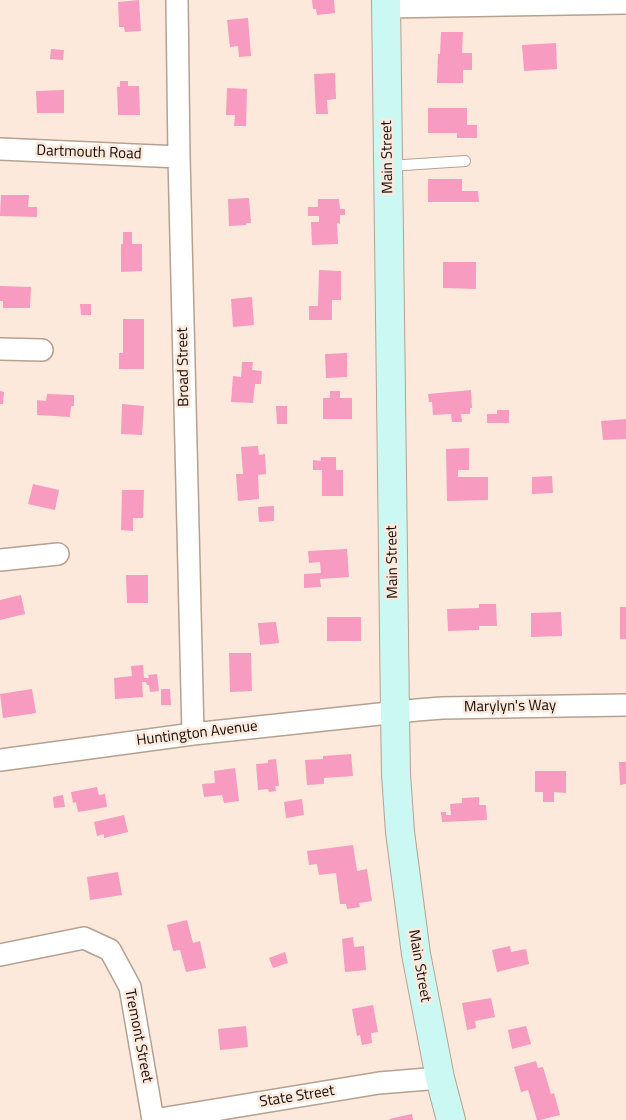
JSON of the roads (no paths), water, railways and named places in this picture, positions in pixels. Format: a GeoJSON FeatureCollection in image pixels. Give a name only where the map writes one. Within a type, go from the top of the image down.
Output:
{"type":"FeatureCollection","features":[{"type":"Feature","properties":{"kind":"main road","name":"Main Street"},"geometry":{"type":"LineString","coordinates":[[386,3],[396,774],[407,891],[416,954],[440,1078],[451,1120]]}},
{"type":"Feature","properties":{"kind":"street","name":"Broad Street"},"geometry":{"type":"LineString","coordinates":[[177,0],[193,734]]}},
{"type":"Feature","properties":{"kind":"street"},"geometry":{"type":"LineString","coordinates":[[386,3],[626,3]]}},
{"type":"Feature","properties":{"kind":"street","name":"Dartmouth Road"},"geometry":{"type":"LineString","coordinates":[[0,150],[179,157]]}},
{"type":"Feature","properties":{"kind":"street"},"geometry":{"type":"LineString","coordinates":[[0,349],[42,350]]}},
{"type":"Feature","properties":{"kind":"street"},"geometry":{"type":"LineString","coordinates":[[0,560],[58,554]]}},
{"type":"Feature","properties":{"kind":"street","name":"Marylyn's Way"},"geometry":{"type":"LineString","coordinates":[[395,712],[442,708],[626,705]]}},
{"type":"Feature","properties":{"kind":"street","name":"Huntington Avenue"},"geometry":{"type":"LineString","coordinates":[[0,760],[193,734],[395,712]]}},
{"type":"Feature","properties":{"kind":"street","name":"Tremont Street"},"geometry":{"type":"LineString","coordinates":[[0,955],[84,938],[110,950],[130,987],[154,1120]]}},
{"type":"Feature","properties":{"kind":"street","name":"State Street"},"geometry":{"type":"LineString","coordinates":[[154,1120],[232,1114],[379,1083],[440,1078]]}},
{"type":"Feature","properties":{"kind":"lane"},"geometry":{"type":"LineString","coordinates":[[388,166],[465,161]]}}]}
